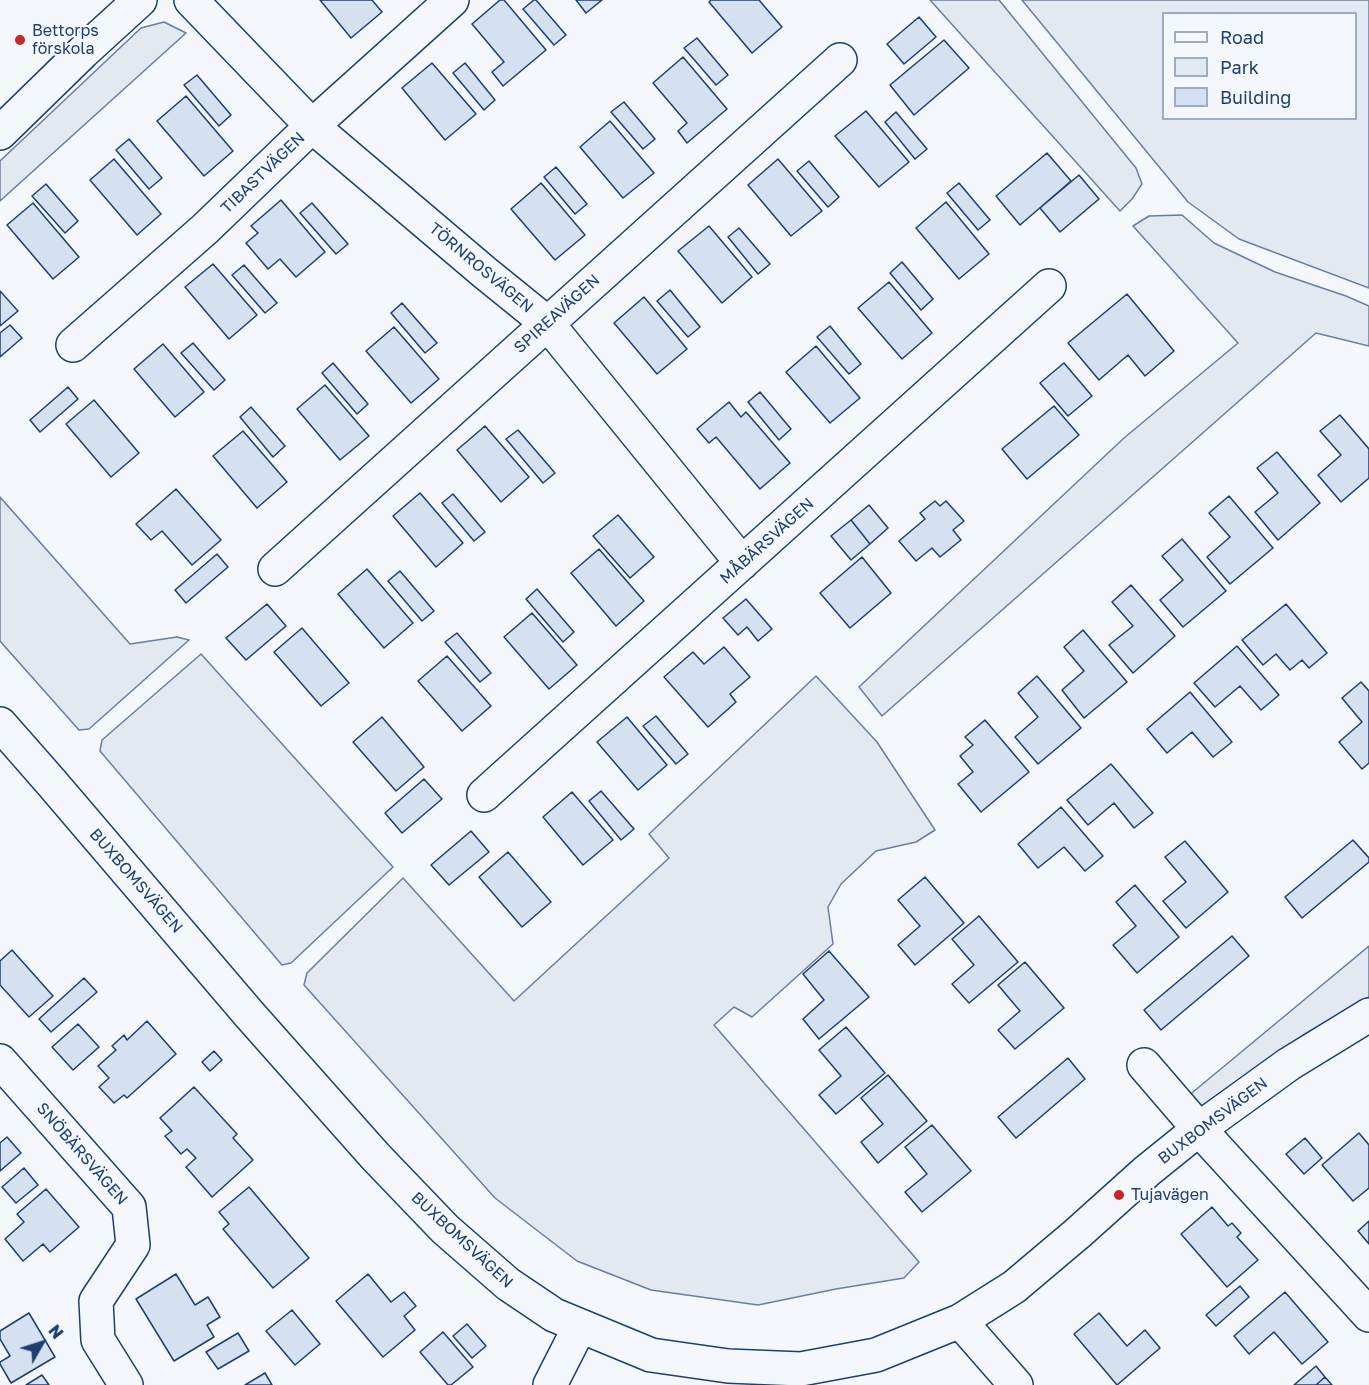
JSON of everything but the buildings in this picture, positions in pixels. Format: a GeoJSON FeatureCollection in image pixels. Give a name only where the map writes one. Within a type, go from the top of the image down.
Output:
{"type":"FeatureCollection","features":[{"type":"Feature","properties":{"kind":"street"},"geometry":{"type":"LineString","coordinates":[[0,133],[140,0]]}},
{"type":"Feature","properties":{"kind":"street","name":"TÖRNROSVÄGEN"},"geometry":{"type":"LineString","coordinates":[[191,0],[312,126],[547,323],[742,563]]}},
{"type":"Feature","properties":{"kind":"street","name":"TIBASTVÄGEN"},"geometry":{"type":"LineString","coordinates":[[73,345],[205,229],[312,126],[452,0]]}},
{"type":"Feature","properties":{"kind":"street","name":"SPIREAVÄGEN"},"geometry":{"type":"LineString","coordinates":[[275,569],[840,60]]}},
{"type":"Feature","properties":{"kind":"street","name":"MÅBÄRSVÄGEN"},"geometry":{"type":"LineString","coordinates":[[484,795],[1049,286]]}},
{"type":"Feature","properties":{"kind":"street","name":"BUXBOMSVÄGEN"},"geometry":{"type":"LineString","coordinates":[[0,724],[257,1023],[383,1165],[445,1229],[508,1284],[554,1315],[651,1355],[728,1366],[769,1376],[876,1355],[960,1321],[1014,1287],[1147,1171],[1199,1129],[1289,1064],[1369,1015]]}},
{"type":"Feature","properties":{"kind":"street","name":"SNÖBÄRSVÄGEN"},"geometry":{"type":"LineString","coordinates":[[0,1061],[129,1207],[133,1245],[96,1301],[98,1340],[126,1385]]}},
{"type":"Feature","properties":{"kind":"street"},"geometry":{"type":"LineString","coordinates":[[1144,1065],[1199,1129],[1369,1315]]}},
{"type":"Feature","properties":{"kind":"street"},"geometry":{"type":"LineString","coordinates":[[960,1321],[1016,1385]]}},
{"type":"Feature","properties":{"kind":"street"},"geometry":{"type":"LineString","coordinates":[[550,1385],[580,1326]]}},
{"type":"Feature","properties":{"kind":"green space"},"geometry":{"type":"Polygon","coordinates":[[[930,0],[999,0],[1136,168],[1142,184],[1120,211],[930,0]]]}},
{"type":"Feature","properties":{"kind":"green space"},"geometry":{"type":"Polygon","coordinates":[[[1022,0],[1369,0],[1369,288],[1239,239],[1188,202],[1022,0]]]}},
{"type":"Feature","properties":{"kind":"green space"},"geometry":{"type":"Polygon","coordinates":[[[164,22],[186,33],[0,201],[0,161],[141,28],[164,22]]]}},
{"type":"Feature","properties":{"kind":"green space"},"geometry":{"type":"Polygon","coordinates":[[[1182,215],[1214,243],[1275,272],[1369,306],[1369,346],[1316,333],[882,716],[859,687],[1124,438],[1238,343],[1133,226],[1149,216],[1182,215]]]}},
{"type":"Feature","properties":{"kind":"green space"},"geometry":{"type":"Polygon","coordinates":[[[0,497],[130,644],[177,637],[189,640],[89,729],[79,730],[0,641],[0,497]]]}},
{"type":"Feature","properties":{"kind":"green space"},"geometry":{"type":"Polygon","coordinates":[[[201,654],[393,867],[291,963],[282,965],[100,751],[102,740],[201,654]]]}},
{"type":"Feature","properties":{"kind":"green space"},"geometry":{"type":"Polygon","coordinates":[[[816,676],[877,742],[935,830],[916,842],[876,851],[841,884],[828,907],[833,944],[752,1017],[734,1007],[714,1025],[919,1262],[904,1278],[758,1305],[651,1290],[577,1261],[495,1198],[304,985],[307,973],[403,878],[514,1001],[669,858],[649,834],[816,676]]]}},
{"type":"Feature","properties":{"kind":"green space"},"geometry":{"type":"Polygon","coordinates":[[[1369,946],[1369,997],[1305,1034],[1197,1109],[1187,1097],[1369,946]]]}},
{"type":"Feature","properties":{"kind":"place","name":"Bettorps förskola"},"geometry":{"type":"Point","coordinates":[20,40]}},
{"type":"Feature","properties":{"kind":"place","name":"Tujavägen"},"geometry":{"type":"Point","coordinates":[1119,1195]}}]}
